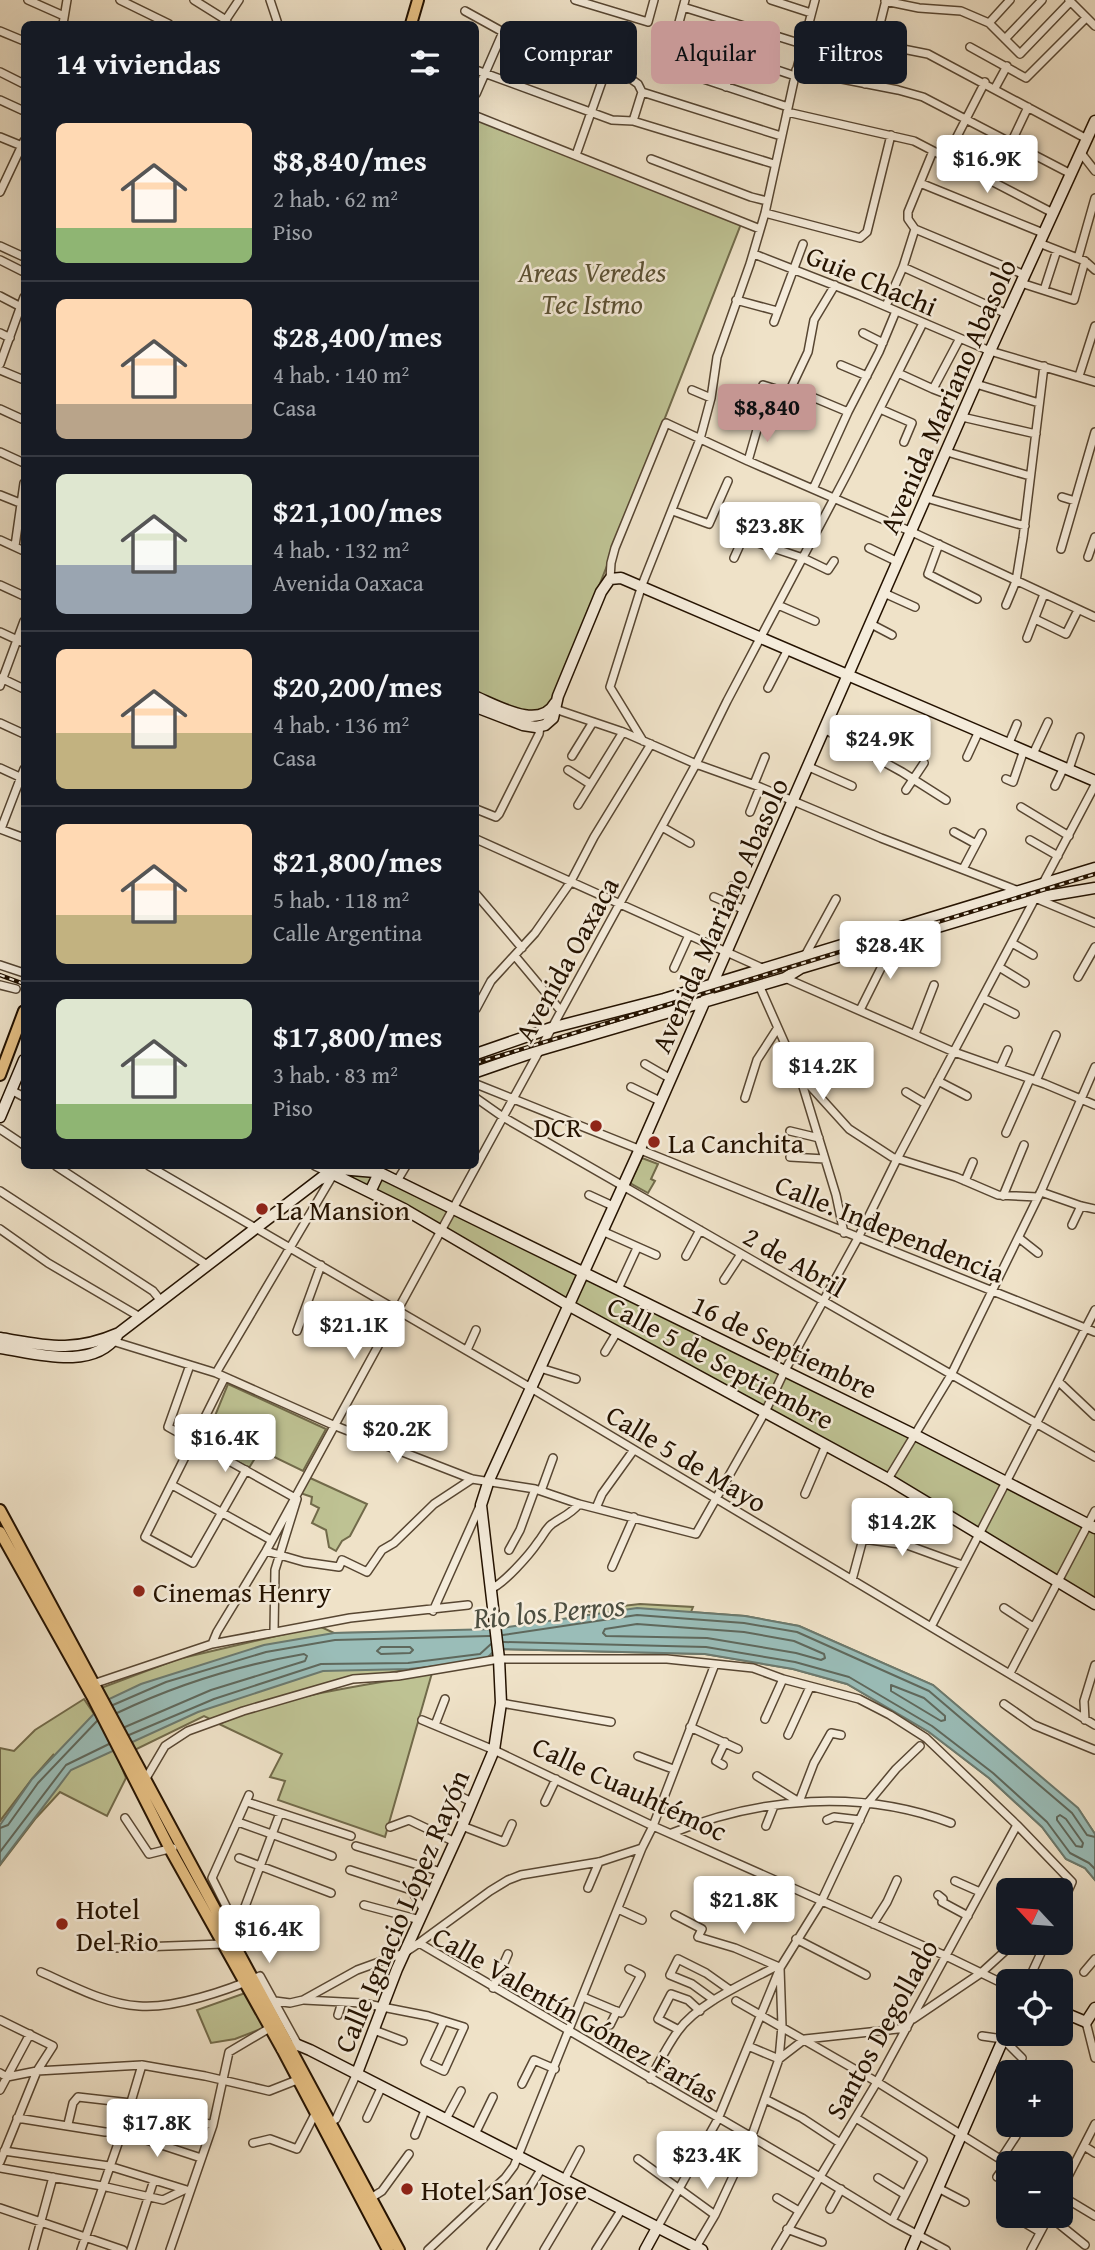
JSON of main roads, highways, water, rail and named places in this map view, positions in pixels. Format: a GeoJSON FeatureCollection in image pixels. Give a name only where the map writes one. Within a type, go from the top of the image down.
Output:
{"type":"FeatureCollection","features":[{"type":"Feature","properties":{"kind":"main road"},"geometry":{"type":"LineString","coordinates":[[412,21],[418,0]]}},
{"type":"Feature","properties":{"kind":"main road"},"geometry":{"type":"LineString","coordinates":[[0,1075],[21,1019]]}},
{"type":"Feature","properties":{"kind":"main road"},"geometry":{"type":"LineString","coordinates":[[0,1510],[175,1848],[273,2026],[290,2047],[388,2250]]}},
{"type":"Feature","properties":{"kind":"main road"},"geometry":{"type":"LineString","coordinates":[[0,1532],[95,1691]]}},
{"type":"Feature","properties":{"kind":"main road"},"geometry":{"type":"LineString","coordinates":[[127,1756],[145,1780],[175,1848]]}},
{"type":"Feature","properties":{"kind":"main road"},"geometry":{"type":"LineString","coordinates":[[290,2047],[298,2080],[315,2114],[326,2124],[399,2250]]}},
{"type":"Feature","properties":{"kind":"water"},"geometry":{"type":"Polygon","coordinates":[[[637,1608],[745,1616],[799,1626],[933,1685],[1078,1808],[1095,1834],[1095,1880],[1085,1868],[1066,1859],[1042,1827],[989,1778],[929,1732],[847,1684],[793,1669],[705,1654],[496,1649],[484,1661],[409,1669],[323,1671],[198,1712],[71,1770],[0,1864],[0,1825],[32,1779],[107,1700],[141,1684],[264,1645],[334,1633],[495,1629],[637,1608]]]}},
{"type":"Feature","properties":{"kind":"railway"},"geometry":{"type":"LineString","coordinates":[[479,1062],[1095,874]]}},
{"type":"Feature","properties":{"kind":"railway"},"geometry":{"type":"LineString","coordinates":[[0,975],[21,983]]}},
{"type":"Feature","properties":{"kind":"place","name":"DCR"},"geometry":{"type":"Point","coordinates":[596,1126]}},
{"type":"Feature","properties":{"kind":"place","name":"La Canchita"},"geometry":{"type":"Point","coordinates":[654,1142]}},
{"type":"Feature","properties":{"kind":"place","name":"La Mansion"},"geometry":{"type":"Point","coordinates":[262,1209]}},
{"type":"Feature","properties":{"kind":"place","name":"Cinemas Henry"},"geometry":{"type":"Point","coordinates":[139,1591]}},
{"type":"Feature","properties":{"kind":"place","name":"Hotel Del Rio"},"geometry":{"type":"Point","coordinates":[62,1924]}},
{"type":"Feature","properties":{"kind":"place","name":"Hotel San Jose"},"geometry":{"type":"Point","coordinates":[407,2189]}},
{"type":"Feature","properties":{"kind":"park label","name":"Areas Veredes Tec Istmo"},"geometry":{"type":"Point","coordinates":[592,287]}},
{"type":"Feature","properties":{"kind":"water label","name":"Rio los Perros"},"geometry":{"type":"Point","coordinates":[549,1611]}}]}
